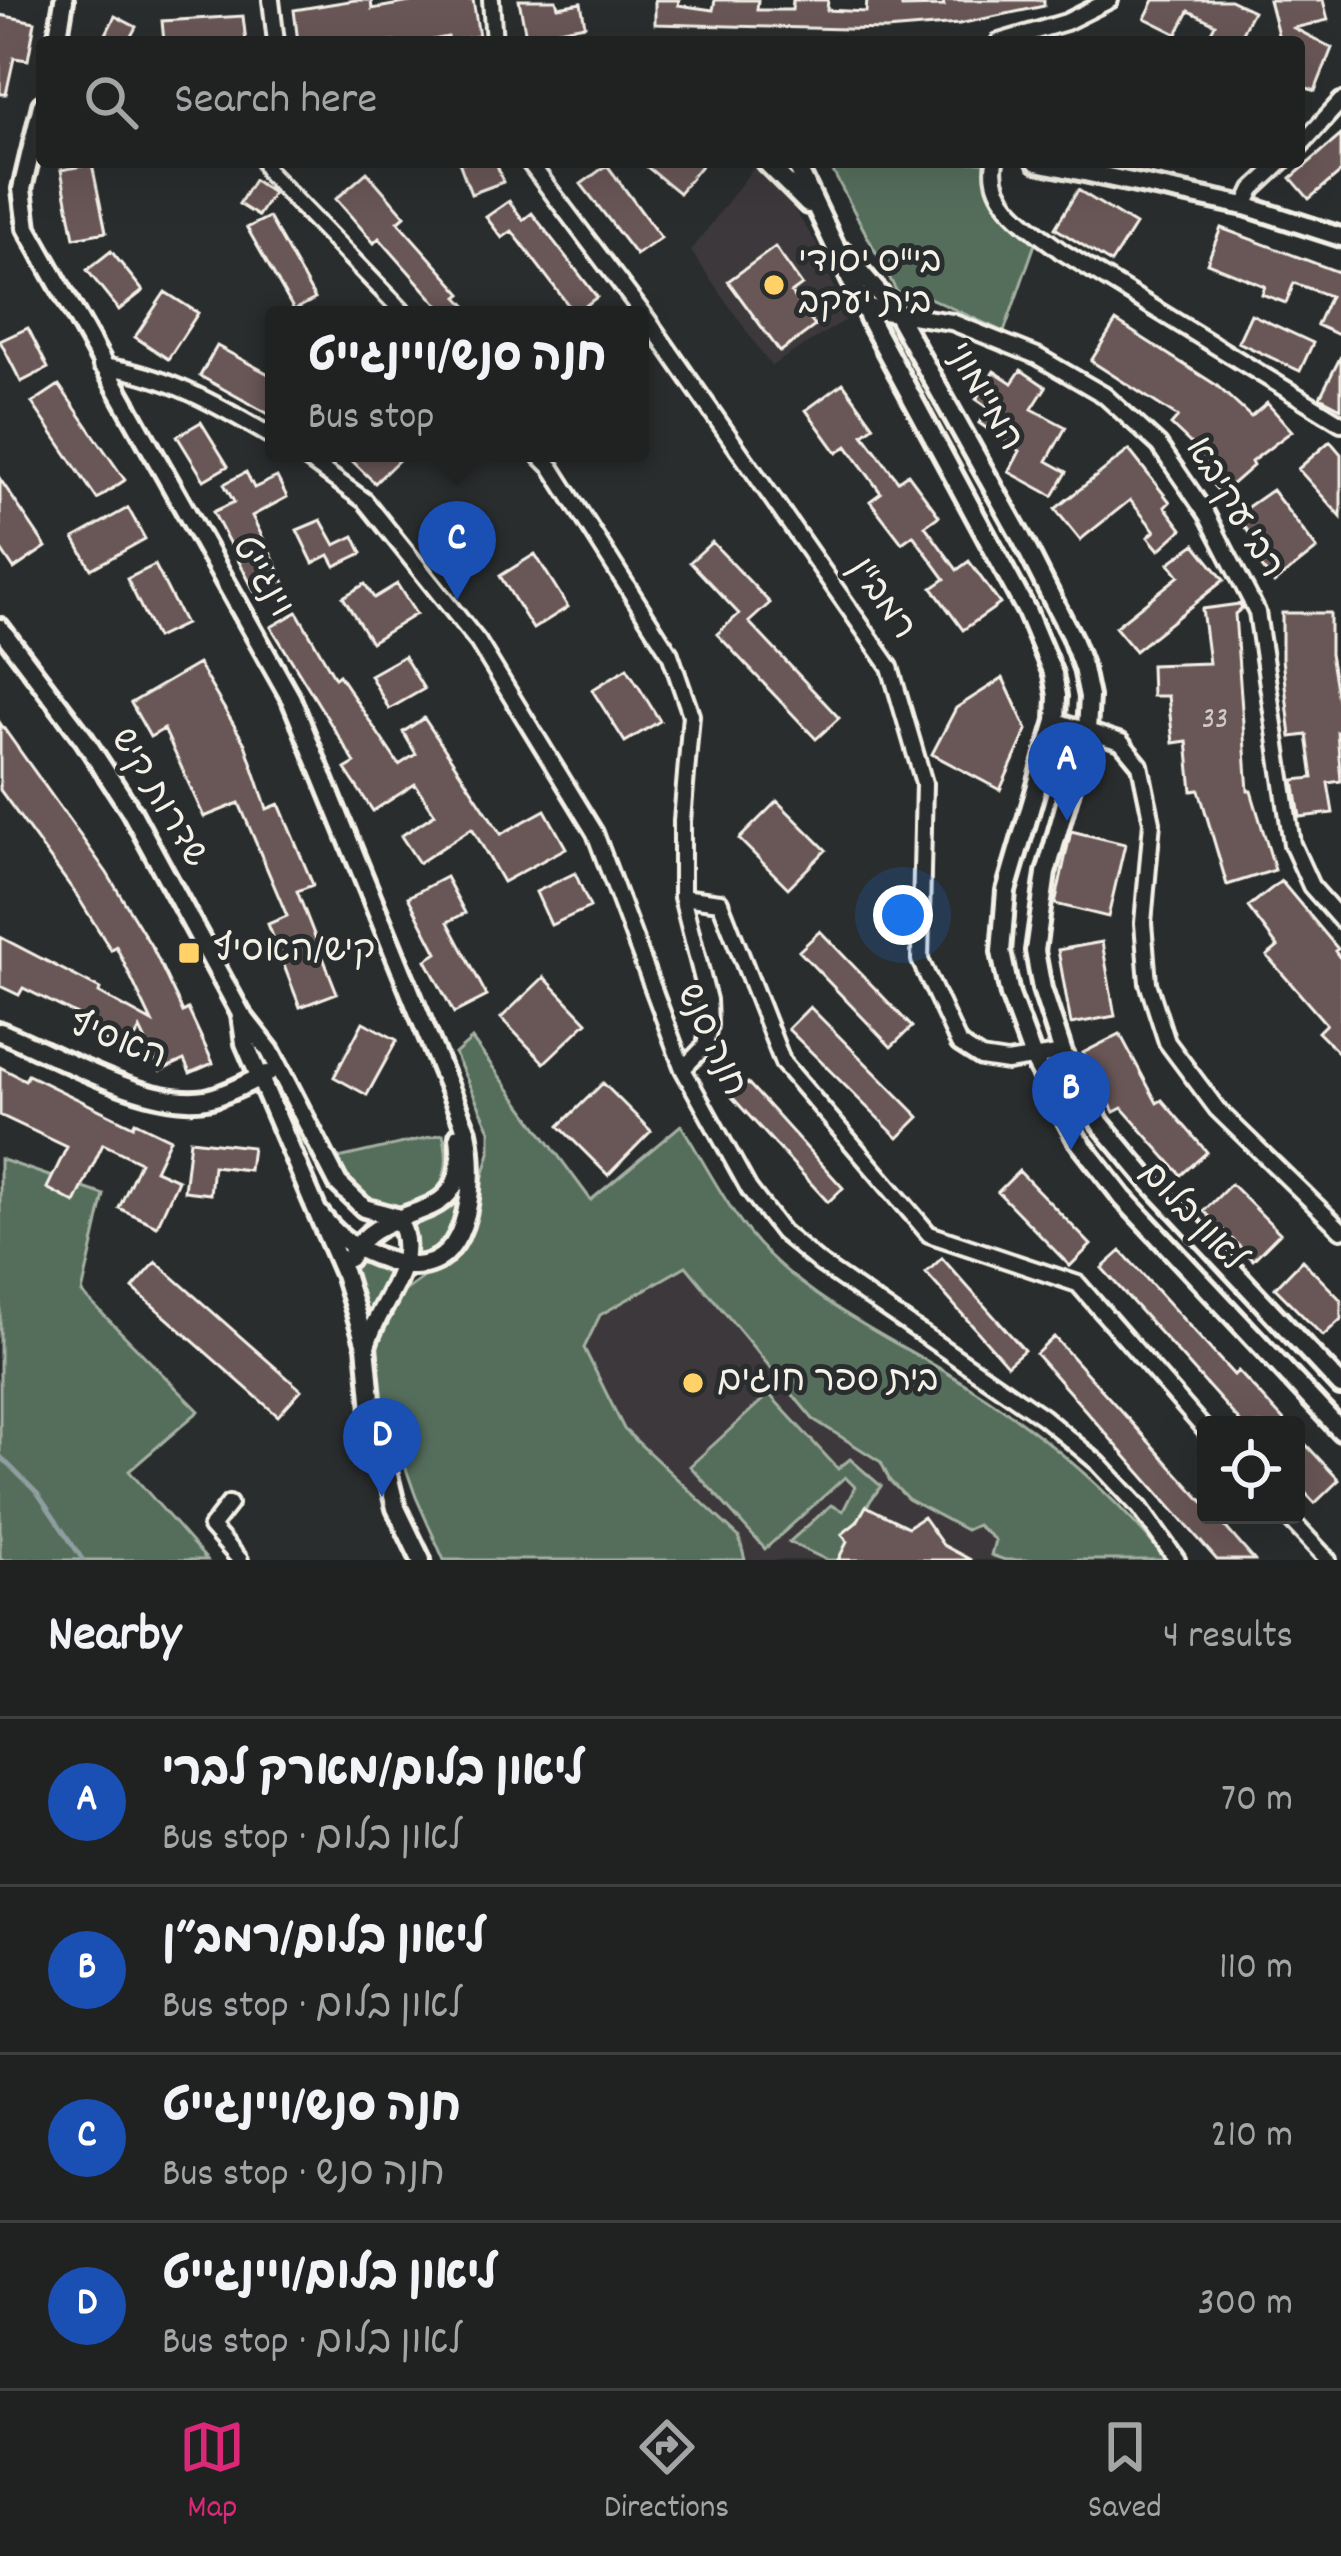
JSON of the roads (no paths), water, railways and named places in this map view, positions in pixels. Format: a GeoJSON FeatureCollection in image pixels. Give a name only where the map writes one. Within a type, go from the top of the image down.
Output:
{"type":"FeatureCollection","features":[{"type":"Feature","properties":{"kind":"street"},"geometry":{"type":"LineString","coordinates":[[58,36],[64,0]]}},
{"type":"Feature","properties":{"kind":"street"},"geometry":{"type":"LineString","coordinates":[[271,0],[275,36]]}},
{"type":"Feature","properties":{"kind":"street"},"geometry":{"type":"LineString","coordinates":[[491,0],[494,36]]}},
{"type":"Feature","properties":{"kind":"street"},"geometry":{"type":"LineString","coordinates":[[1018,36],[1066,22],[1110,0]]}},
{"type":"Feature","properties":{"kind":"street"},"geometry":{"type":"LineString","coordinates":[[1305,140],[1341,101]]}},
{"type":"Feature","properties":{"kind":"street","name":"וינגייט"},"geometry":{"type":"LineString","coordinates":[[36,126],[24,169],[22,208],[27,228],[291,699],[453,1093],[472,1153],[471,1197],[444,1256],[430,1264],[403,1265]]}},
{"type":"Feature","properties":{"kind":"street"},"geometry":{"type":"LineString","coordinates":[[267,168],[397,306]]}},
{"type":"Feature","properties":{"kind":"street","name":"רמב\"ן"},"geometry":{"type":"LineString","coordinates":[[534,168],[637,306]]}},
{"type":"Feature","properties":{"kind":"street","name":"המיימוני"},"geometry":{"type":"LineString","coordinates":[[772,168],[817,213]]}},
{"type":"Feature","properties":{"kind":"street","name":"המיימוני"},"geometry":{"type":"LineString","coordinates":[[797,168],[862,304],[1027,612]]}},
{"type":"Feature","properties":{"kind":"street"},"geometry":{"type":"LineString","coordinates":[[994,168],[996,189],[1027,224],[1061,251],[1341,423]]}},
{"type":"Feature","properties":{"kind":"street"},"geometry":{"type":"LineString","coordinates":[[1065,168],[1245,206],[1341,240]]}},
{"type":"Feature","properties":{"kind":"street"},"geometry":{"type":"LineString","coordinates":[[1245,206],[1253,189],[1276,168]]}},
{"type":"Feature","properties":{"kind":"street"},"geometry":{"type":"LineString","coordinates":[[1298,223],[1341,225]]}},
{"type":"Feature","properties":{"kind":"street","name":"המיימוני"},"geometry":{"type":"LineString","coordinates":[[836,244],[896,313],[1052,598]]}},
{"type":"Feature","properties":{"kind":"street","name":"רבי עקיבא"},"geometry":{"type":"LineString","coordinates":[[862,304],[952,322],[1069,373],[1130,416],[1179,471],[1238,569],[1257,612],[1292,844],[1311,886],[1341,920]]}},
{"type":"Feature","properties":{"kind":"street","name":"רמב\"ן"},"geometry":{"type":"LineString","coordinates":[[649,322],[890,667],[924,783],[920,960],[959,1044],[981,1058],[1007,1062],[1063,1053]]}},
{"type":"Feature","properties":{"kind":"street"},"geometry":{"type":"LineString","coordinates":[[101,366],[173,384],[265,433]]}},
{"type":"Feature","properties":{"kind":"street","name":"חנה סנש"},"geometry":{"type":"LineString","coordinates":[[311,462],[364,501],[478,642],[596,833],[683,1069],[748,1189],[782,1232],[821,1264],[1043,1417],[1099,1463],[1140,1508],[1177,1560]]}},
{"type":"Feature","properties":{"kind":"street"},"geometry":{"type":"LineString","coordinates":[[545,462],[670,655],[691,715],[682,820],[682,897],[708,1000],[709,1025],[705,1046],[683,1069]]}},
{"type":"Feature","properties":{"kind":"street","name":"לאון בלום"},"geometry":{"type":"LineString","coordinates":[[1052,598],[1083,668],[1089,698],[1088,730],[1046,873],[1035,951],[1063,1053],[1100,1123],[1341,1386]]}},
{"type":"Feature","properties":{"kind":"street","name":"לאון בלום"},"geometry":{"type":"LineString","coordinates":[[1027,612],[1058,696],[1056,721],[1006,892],[1001,952],[1010,995],[1034,1060],[1077,1139],[1123,1198],[1341,1432]]}},
{"type":"Feature","properties":{"kind":"street","name":"שדרות קיש"},"geometry":{"type":"LineString","coordinates":[[0,628],[85,739],[131,811],[241,1014],[279,1069],[338,1183],[364,1208],[396,1217]]}},
{"type":"Feature","properties":{"kind":"street"},"geometry":{"type":"LineString","coordinates":[[1056,721],[1121,742],[1140,765],[1152,822],[1143,923],[1148,983],[1168,1042],[1217,1109],[1341,1230]]}},
{"type":"Feature","properties":{"kind":"street"},"geometry":{"type":"LineString","coordinates":[[682,897],[721,902],[783,1064],[929,1234],[1078,1284],[1197,1420]]}},
{"type":"Feature","properties":{"kind":"street","name":"שדרות קיש"},"geometry":{"type":"LineString","coordinates":[[241,1014],[245,1043],[318,1212]]}},
{"type":"Feature","properties":{"kind":"street","name":"האסיף"},"geometry":{"type":"LineString","coordinates":[[0,1032],[170,1099],[219,1096],[279,1069]]}},
{"type":"Feature","properties":{"kind":"street","name":"וינגייט"},"geometry":{"type":"LineString","coordinates":[[354,1248],[367,1232],[396,1217],[427,1211],[448,1194],[456,1180],[460,1146],[453,1093]]}},
{"type":"Feature","properties":{"kind":"street"},"geometry":{"type":"LineString","coordinates":[[318,1212],[354,1248],[403,1265]]}},
{"type":"Feature","properties":{"kind":"street"},"geometry":{"type":"LineString","coordinates":[[318,1212],[366,1346],[373,1410],[396,1508],[421,1560]]}},
{"type":"Feature","properties":{"kind":"street"},"geometry":{"type":"LineString","coordinates":[[366,1346],[403,1265],[407,1241],[396,1217]]}},
{"type":"Feature","properties":{"kind":"street"},"geometry":{"type":"LineString","coordinates":[[344,1274],[354,1248]]}},
{"type":"Feature","properties":{"kind":"street"},"geometry":{"type":"LineString","coordinates":[[229,1504],[211,1527],[240,1560]]}},
{"type":"Feature","properties":{"kind":"street"},"geometry":{"type":"LineString","coordinates":[[1294,1524],[1328,1560]]}},
{"type":"Feature","properties":{"kind":"waterway"},"geometry":{"type":"LineString","coordinates":[[0,1456],[38,1494],[83,1560]]}},
{"type":"Feature","properties":{"kind":"place","name":"בי\"ס יסודי בית יעקב"},"geometry":{"type":"Point","coordinates":[774,285]}},
{"type":"Feature","properties":{"kind":"place","name":"חנה סנש/ויינגייט"},"geometry":{"type":"Point","coordinates":[457,600]}},
{"type":"Feature","properties":{"kind":"place","name":"ליאון בלום/מארק לברי"},"geometry":{"type":"Point","coordinates":[1067,821]}},
{"type":"Feature","properties":{"kind":"place","name":"קיש/האסיף"},"geometry":{"type":"Point","coordinates":[189,953]}},
{"type":"Feature","properties":{"kind":"place","name":"ליאון בלום/רמב״ן"},"geometry":{"type":"Point","coordinates":[1071,1150]}},
{"type":"Feature","properties":{"kind":"place","name":"בית ספר חוגים"},"geometry":{"type":"Point","coordinates":[693,1383]}},
{"type":"Feature","properties":{"kind":"place","name":"ליאון בלום/ויינגייט"},"geometry":{"type":"Point","coordinates":[382,1497]}}]}
